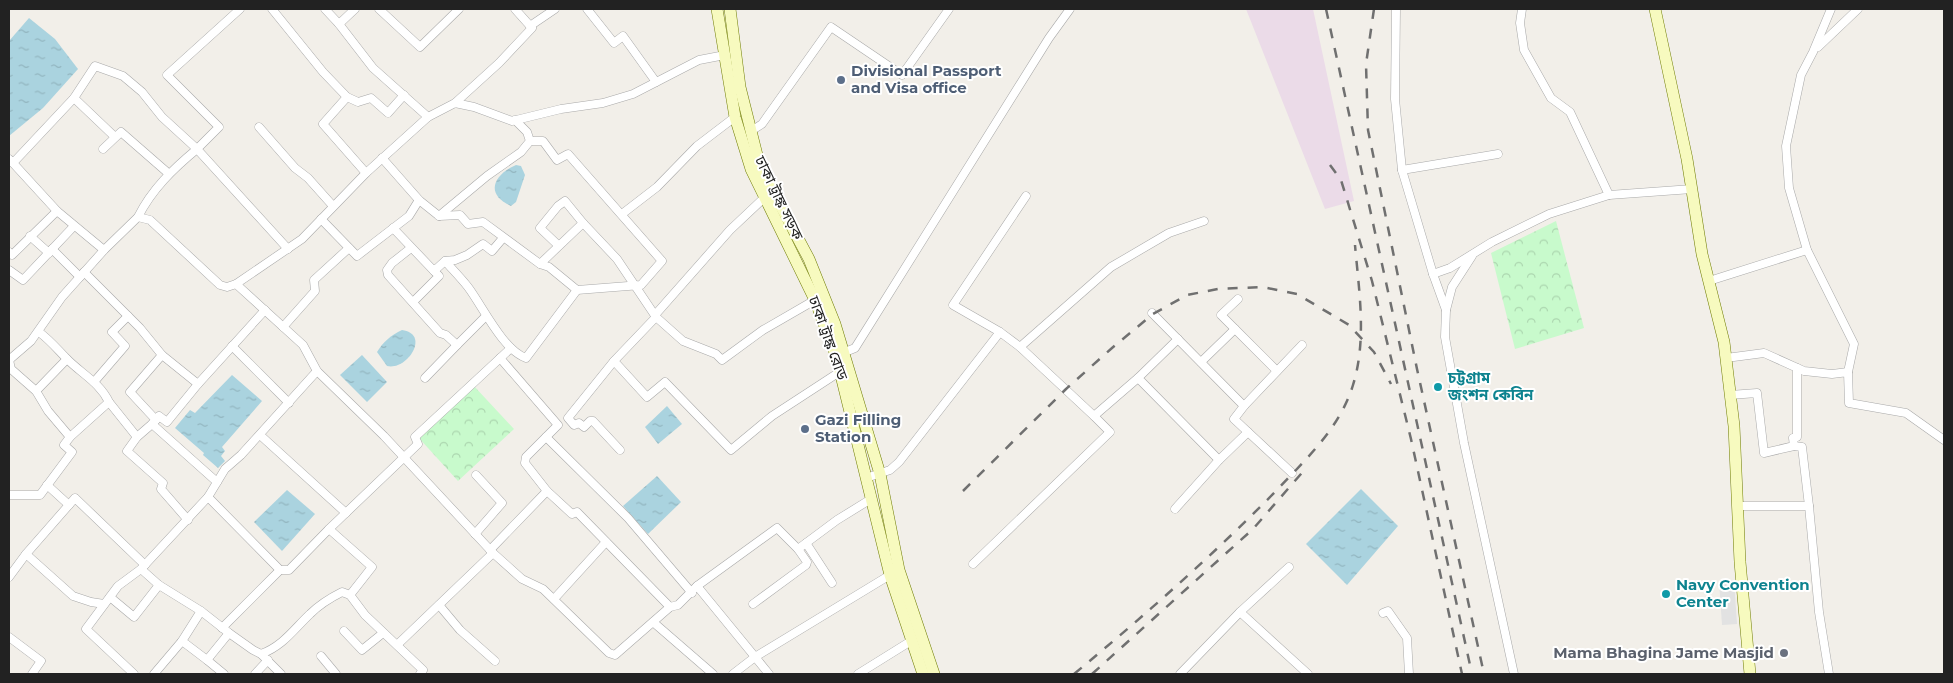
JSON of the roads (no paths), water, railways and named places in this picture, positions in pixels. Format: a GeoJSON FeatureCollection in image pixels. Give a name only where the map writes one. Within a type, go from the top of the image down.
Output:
{"type":"FeatureCollection","features":[{"type":"Feature","properties":{"kind":"main road","name":"ঢাকা ট্রাঙ্ক রোড"},"geometry":{"type":"LineString","coordinates":[[717,9],[735,117],[751,169],[840,354],[841,371],[890,575],[923,674]]}},
{"type":"Feature","properties":{"kind":"main road","name":"ঢাকা ট্রাঙ্ক সড়ক"},"geometry":{"type":"LineString","coordinates":[[730,9],[740,87],[760,166],[809,259],[840,354],[852,381]]}},
{"type":"Feature","properties":{"kind":"main road"},"geometry":{"type":"LineString","coordinates":[[1655,9],[1692,189],[1702,254],[1724,342],[1734,426],[1740,562],[1750,674]]}},
{"type":"Feature","properties":{"kind":"main road","name":"ঢাকা ট্রাঙ্ক রোড"},"geometry":{"type":"LineString","coordinates":[[852,381],[880,474],[899,570],[934,674]]}},
{"type":"Feature","properties":{"kind":"street"},"geometry":{"type":"LineString","coordinates":[[70,438],[48,411],[36,391],[10,370],[9,360],[39,332],[62,297],[104,250],[138,217],[146,202],[168,173],[197,149],[218,127],[167,75],[240,9]]}},
{"type":"Feature","properties":{"kind":"street"},"geometry":{"type":"LineString","coordinates":[[272,9],[347,97],[358,102],[372,98],[388,113],[404,95]]}},
{"type":"Feature","properties":{"kind":"street"},"geometry":{"type":"LineString","coordinates":[[316,9],[320,12],[325,9],[373,68],[428,117]]}},
{"type":"Feature","properties":{"kind":"street"},"geometry":{"type":"LineString","coordinates":[[339,24],[355,9]]}},
{"type":"Feature","properties":{"kind":"street"},"geometry":{"type":"LineString","coordinates":[[379,9],[420,47],[459,9]]}},
{"type":"Feature","properties":{"kind":"street"},"geometry":{"type":"LineString","coordinates":[[138,217],[150,220],[220,285],[227,288],[236,284],[302,239],[366,173],[428,117],[456,103],[500,63],[532,28],[515,9]]}},
{"type":"Feature","properties":{"kind":"street"},"geometry":{"type":"LineString","coordinates":[[530,26],[555,9]]}},
{"type":"Feature","properties":{"kind":"street"},"geometry":{"type":"LineString","coordinates":[[588,9],[614,43],[623,36],[656,82]]}},
{"type":"Feature","properties":{"kind":"street"},"geometry":{"type":"LineString","coordinates":[[751,131],[762,124],[831,27],[902,75],[949,9]]}},
{"type":"Feature","properties":{"kind":"street"},"geometry":{"type":"LineString","coordinates":[[840,354],[855,348],[1044,46],[1070,9]]}},
{"type":"Feature","properties":{"kind":"street"},"geometry":{"type":"LineString","coordinates":[[1396,9],[1395,99],[1402,170],[1433,274],[1446,310]]}},
{"type":"Feature","properties":{"kind":"street"},"geometry":{"type":"LineString","coordinates":[[1522,9],[1520,23],[1524,50],[1551,98],[1570,112],[1609,195]]}},
{"type":"Feature","properties":{"kind":"street"},"geometry":{"type":"LineString","coordinates":[[1831,9],[1801,75],[1786,146],[1789,188],[1807,250],[1854,344],[1848,372],[1849,403],[1906,412],[1944,440]]}},
{"type":"Feature","properties":{"kind":"street"},"geometry":{"type":"LineString","coordinates":[[1813,52],[1858,9]]}},
{"type":"Feature","properties":{"kind":"street"},"geometry":{"type":"LineString","coordinates":[[456,103],[474,107],[512,121],[561,109],[603,103],[633,94],[699,60],[725,55]]}},
{"type":"Feature","properties":{"kind":"street"},"geometry":{"type":"LineString","coordinates":[[104,250],[56,211],[11,161],[74,98],[95,66],[123,76],[142,92],[162,117],[197,149],[288,248]]}},
{"type":"Feature","properties":{"kind":"street"},"geometry":{"type":"LineString","coordinates":[[347,97],[322,124],[366,173]]}},
{"type":"Feature","properties":{"kind":"street"},"geometry":{"type":"LineString","coordinates":[[74,98],[115,137]]}},
{"type":"Feature","properties":{"kind":"street"},"geometry":{"type":"LineString","coordinates":[[622,214],[657,187],[697,146],[735,117]]}},
{"type":"Feature","properties":{"kind":"street"},"geometry":{"type":"LineString","coordinates":[[515,120],[527,132],[530,141]]}},
{"type":"Feature","properties":{"kind":"street"},"geometry":{"type":"LineString","coordinates":[[259,127],[295,168],[308,178],[333,206]]}},
{"type":"Feature","properties":{"kind":"street"},"geometry":{"type":"LineString","coordinates":[[103,149],[120,132],[168,173]]}},
{"type":"Feature","properties":{"kind":"street"},"geometry":{"type":"LineString","coordinates":[[382,158],[419,200],[439,216],[460,215],[468,224],[483,222],[540,264],[549,267],[577,290],[641,284],[662,261],[568,154],[557,160],[543,141],[530,141]]}},
{"type":"Feature","properties":{"kind":"street"},"geometry":{"type":"LineString","coordinates":[[439,216],[487,176],[521,152],[530,141]]}},
{"type":"Feature","properties":{"kind":"street"},"geometry":{"type":"LineString","coordinates":[[1402,170],[1498,154]]}},
{"type":"Feature","properties":{"kind":"street"},"geometry":{"type":"LineString","coordinates":[[1433,274],[1450,268],[1492,242],[1549,214],[1609,195],[1692,189]]}},
{"type":"Feature","properties":{"kind":"street"},"geometry":{"type":"LineString","coordinates":[[973,564],[1110,432],[1020,347],[1000,332],[953,304],[1026,196]]}},
{"type":"Feature","properties":{"kind":"street"},"geometry":{"type":"LineString","coordinates":[[620,450],[593,421],[590,421],[584,427],[579,423],[574,425],[568,418],[614,361],[656,316],[730,230],[765,198]]}},
{"type":"Feature","properties":{"kind":"street"},"geometry":{"type":"LineString","coordinates":[[321,219],[357,256],[409,216],[419,200]]}},
{"type":"Feature","properties":{"kind":"street"},"geometry":{"type":"LineString","coordinates":[[559,246],[540,228],[558,206],[565,201],[616,259],[656,316],[684,341],[716,354],[722,360],[763,330],[815,300]]}},
{"type":"Feature","properties":{"kind":"street"},"geometry":{"type":"LineString","coordinates":[[9,252],[12,255],[56,211]]}},
{"type":"Feature","properties":{"kind":"street"},"geometry":{"type":"LineString","coordinates":[[1020,347],[1111,267],[1169,233],[1204,221]]}},
{"type":"Feature","properties":{"kind":"street"},"geometry":{"type":"LineString","coordinates":[[540,264],[583,223]]}},
{"type":"Feature","properties":{"kind":"street"},"geometry":{"type":"LineString","coordinates":[[9,270],[23,280],[74,226]]}},
{"type":"Feature","properties":{"kind":"street"},"geometry":{"type":"LineString","coordinates":[[393,228],[439,276],[413,302]]}},
{"type":"Feature","properties":{"kind":"street"},"geometry":{"type":"LineString","coordinates":[[30,236],[82,274],[128,316],[162,354],[198,384]]}},
{"type":"Feature","properties":{"kind":"street"},"geometry":{"type":"LineString","coordinates":[[434,271],[445,261],[455,260],[467,255],[483,244],[492,251],[503,238]]}},
{"type":"Feature","properties":{"kind":"street"},"geometry":{"type":"LineString","coordinates":[[283,327],[315,291],[314,280],[349,248]]}},
{"type":"Feature","properties":{"kind":"street"},"geometry":{"type":"LineString","coordinates":[[411,248],[392,263],[387,270],[388,276],[440,332],[457,346]]}},
{"type":"Feature","properties":{"kind":"street"},"geometry":{"type":"LineString","coordinates":[[1709,281],[1807,250]]}},
{"type":"Feature","properties":{"kind":"street"},"geometry":{"type":"LineString","coordinates":[[1475,252],[1452,287],[1446,310],[1445,337],[1462,433],[1514,674]]}},
{"type":"Feature","properties":{"kind":"street"},"geometry":{"type":"LineString","coordinates":[[445,261],[468,287],[486,316],[511,348],[526,358],[577,290]]}},
{"type":"Feature","properties":{"kind":"street"},"geometry":{"type":"LineString","coordinates":[[236,284],[303,344],[317,372],[403,457],[492,552],[522,579],[544,590],[608,652],[615,655],[670,607],[678,605],[777,528],[798,549],[807,562],[806,565],[753,604]]}},
{"type":"Feature","properties":{"kind":"street"},"geometry":{"type":"LineString","coordinates":[[1238,299],[1222,315],[1277,371]]}},
{"type":"Feature","properties":{"kind":"street"},"geometry":{"type":"LineString","coordinates":[[188,520],[161,489],[163,483],[128,451],[137,437],[160,416],[167,422],[198,384],[265,310]]}},
{"type":"Feature","properties":{"kind":"street"},"geometry":{"type":"LineString","coordinates":[[1152,312],[1244,406]]}},
{"type":"Feature","properties":{"kind":"street"},"geometry":{"type":"LineString","coordinates":[[94,382],[125,346],[112,332],[128,316]]}},
{"type":"Feature","properties":{"kind":"street"},"geometry":{"type":"LineString","coordinates":[[425,378],[486,316]]}},
{"type":"Feature","properties":{"kind":"street"},"geometry":{"type":"LineString","coordinates":[[1201,362],[1235,329]]}},
{"type":"Feature","properties":{"kind":"street"},"geometry":{"type":"LineString","coordinates":[[39,332],[54,343],[67,359],[104,392],[109,402],[137,437]]}},
{"type":"Feature","properties":{"kind":"street"},"geometry":{"type":"LineString","coordinates":[[866,478],[890,470],[913,446],[1000,332]]}},
{"type":"Feature","properties":{"kind":"street"},"geometry":{"type":"LineString","coordinates":[[1094,416],[1138,378],[1178,339]]}},
{"type":"Feature","properties":{"kind":"street"},"geometry":{"type":"LineString","coordinates":[[1292,473],[1234,419],[1302,345]]}},
{"type":"Feature","properties":{"kind":"street"},"geometry":{"type":"LineString","coordinates":[[232,346],[289,403]]}},
{"type":"Feature","properties":{"kind":"street"},"geometry":{"type":"LineString","coordinates":[[222,628],[280,570],[289,570],[329,528],[418,443],[414,437],[511,348]]}},
{"type":"Feature","properties":{"kind":"street"},"geometry":{"type":"LineString","coordinates":[[1726,358],[1764,353],[1804,371],[1832,374],[1848,372]]}},
{"type":"Feature","properties":{"kind":"street"},"geometry":{"type":"LineString","coordinates":[[162,354],[130,392],[154,422],[217,482]]}},
{"type":"Feature","properties":{"kind":"street"},"geometry":{"type":"LineString","coordinates":[[500,358],[557,424],[524,460],[547,491],[572,514],[576,512],[670,607]]}},
{"type":"Feature","properties":{"kind":"street"},"geometry":{"type":"LineString","coordinates":[[36,391],[67,359]]}},
{"type":"Feature","properties":{"kind":"street"},"geometry":{"type":"LineString","coordinates":[[614,361],[647,397],[665,382],[730,450],[772,416],[841,371]]}},
{"type":"Feature","properties":{"kind":"street"},"geometry":{"type":"LineString","coordinates":[[1794,446],[1793,438],[1797,437],[1797,368]]}},
{"type":"Feature","properties":{"kind":"street"},"geometry":{"type":"LineString","coordinates":[[134,674],[86,629],[118,586],[143,567],[188,520],[208,497],[225,469],[317,372]]}},
{"type":"Feature","properties":{"kind":"street"},"geometry":{"type":"LineString","coordinates":[[1138,378],[1218,460]]}},
{"type":"Feature","properties":{"kind":"street"},"geometry":{"type":"LineString","coordinates":[[1730,395],[1757,392],[1764,453],[1794,446],[1802,447],[1818,612],[1829,674]]}},
{"type":"Feature","properties":{"kind":"street"},"geometry":{"type":"LineString","coordinates":[[9,495],[40,495],[72,452],[64,445],[109,402]]}},
{"type":"Feature","properties":{"kind":"street"},"geometry":{"type":"LineString","coordinates":[[1175,508],[1218,460],[1248,432]]}},
{"type":"Feature","properties":{"kind":"street"},"geometry":{"type":"LineString","coordinates":[[260,434],[346,513]]}},
{"type":"Feature","properties":{"kind":"street"},"geometry":{"type":"LineString","coordinates":[[546,437],[628,518],[769,674]]}},
{"type":"Feature","properties":{"kind":"street"},"geometry":{"type":"LineString","coordinates":[[475,534],[502,503],[476,475]]}},
{"type":"Feature","properties":{"kind":"street"},"geometry":{"type":"LineString","coordinates":[[47,485],[69,505]]}},
{"type":"Feature","properties":{"kind":"street"},"geometry":{"type":"LineString","coordinates":[[397,645],[492,552],[547,491]]}},
{"type":"Feature","properties":{"kind":"street"},"geometry":{"type":"LineString","coordinates":[[208,497],[280,570]]}},
{"type":"Feature","properties":{"kind":"street"},"geometry":{"type":"LineString","coordinates":[[9,577],[74,498],[159,585],[201,611],[222,628],[261,654],[281,674]]}},
{"type":"Feature","properties":{"kind":"street"},"geometry":{"type":"LineString","coordinates":[[798,549],[837,520],[871,499]]}},
{"type":"Feature","properties":{"kind":"street"},"geometry":{"type":"LineString","coordinates":[[1738,506],[1809,506]]}},
{"type":"Feature","properties":{"kind":"street"},"geometry":{"type":"LineString","coordinates":[[329,528],[372,567],[350,595]]}},
{"type":"Feature","properties":{"kind":"street"},"geometry":{"type":"LineString","coordinates":[[554,599],[606,542]]}},
{"type":"Feature","properties":{"kind":"street"},"geometry":{"type":"LineString","coordinates":[[806,543],[832,584]]}},
{"type":"Feature","properties":{"kind":"street"},"geometry":{"type":"LineString","coordinates":[[26,554],[73,596],[104,604]]}},
{"type":"Feature","properties":{"kind":"street"},"geometry":{"type":"LineString","coordinates":[[1180,674],[1240,612],[1289,567]]}},
{"type":"Feature","properties":{"kind":"street"},"geometry":{"type":"LineString","coordinates":[[733,674],[755,657],[890,575]]}},
{"type":"Feature","properties":{"kind":"street"},"geometry":{"type":"LineString","coordinates":[[110,597],[134,617],[159,585]]}},
{"type":"Feature","properties":{"kind":"street"},"geometry":{"type":"LineString","coordinates":[[261,654],[271,650],[286,639],[308,616],[342,592],[350,595],[365,615],[422,670],[420,674]]}},
{"type":"Feature","properties":{"kind":"street"},"geometry":{"type":"LineString","coordinates":[[439,605],[460,630],[495,661]]}},
{"type":"Feature","properties":{"kind":"street"},"geometry":{"type":"LineString","coordinates":[[1383,613],[1388,610],[1407,638],[1409,674]]}},
{"type":"Feature","properties":{"kind":"street"},"geometry":{"type":"LineString","coordinates":[[154,674],[182,640],[201,611]]}},
{"type":"Feature","properties":{"kind":"street"},"geometry":{"type":"LineString","coordinates":[[1240,612],[1308,674]]}},
{"type":"Feature","properties":{"kind":"street"},"geometry":{"type":"LineString","coordinates":[[654,622],[713,674]]}},
{"type":"Feature","properties":{"kind":"street"},"geometry":{"type":"LineString","coordinates":[[344,631],[362,650],[383,633]]}},
{"type":"Feature","properties":{"kind":"street"},"geometry":{"type":"LineString","coordinates":[[207,660],[229,633]]}},
{"type":"Feature","properties":{"kind":"street"},"geometry":{"type":"LineString","coordinates":[[9,637],[41,661],[32,674]]}},
{"type":"Feature","properties":{"kind":"street"},"geometry":{"type":"LineString","coordinates":[[182,640],[224,674]]}},
{"type":"Feature","properties":{"kind":"street"},"geometry":{"type":"LineString","coordinates":[[858,674],[911,641]]}},
{"type":"Feature","properties":{"kind":"street"},"geometry":{"type":"LineString","coordinates":[[320,656],[336,674]]}},
{"type":"Feature","properties":{"kind":"street"},"geometry":{"type":"LineString","coordinates":[[255,674],[268,660]]}},
{"type":"Feature","properties":{"kind":"water"},"geometry":{"type":"Polygon","coordinates":[[[29,18],[55,39],[78,69],[43,108],[9,136],[9,41],[29,18]]]}},
{"type":"Feature","properties":{"kind":"water"},"geometry":{"type":"Polygon","coordinates":[[[516,165],[521,166],[525,175],[516,202],[511,206],[497,196],[495,184],[502,174],[516,165]]]}},
{"type":"Feature","properties":{"kind":"water"},"geometry":{"type":"Polygon","coordinates":[[[402,330],[411,333],[415,338],[413,351],[402,363],[395,366],[387,366],[377,352],[388,339],[402,330]]]}},
{"type":"Feature","properties":{"kind":"water"},"geometry":{"type":"Polygon","coordinates":[[[362,355],[387,382],[367,402],[340,375],[362,355]]]}},
{"type":"Feature","properties":{"kind":"water"},"geometry":{"type":"Polygon","coordinates":[[[232,375],[262,401],[222,447],[225,451],[221,456],[225,461],[218,468],[175,428],[190,410],[195,413],[232,375]]]}},
{"type":"Feature","properties":{"kind":"water"},"geometry":{"type":"Polygon","coordinates":[[[667,406],[682,424],[658,444],[645,427],[667,406]]]}},
{"type":"Feature","properties":{"kind":"water"},"geometry":{"type":"Polygon","coordinates":[[[657,476],[681,502],[648,534],[623,506],[657,476]]]}},
{"type":"Feature","properties":{"kind":"water"},"geometry":{"type":"Polygon","coordinates":[[[1361,489],[1398,526],[1347,585],[1306,544],[1361,489]]]}},
{"type":"Feature","properties":{"kind":"water"},"geometry":{"type":"Polygon","coordinates":[[[287,490],[315,514],[282,551],[254,522],[287,490]]]}},
{"type":"Feature","properties":{"kind":"railway"},"geometry":{"type":"LineString","coordinates":[[1326,9],[1472,674]]}},
{"type":"Feature","properties":{"kind":"railway"},"geometry":{"type":"LineString","coordinates":[[1374,9],[1366,64],[1368,130],[1417,369],[1484,674]]}},
{"type":"Feature","properties":{"kind":"railway"},"geometry":{"type":"LineString","coordinates":[[1330,165],[1341,180],[1372,281],[1411,439],[1462,674]]}},
{"type":"Feature","properties":{"kind":"railway"},"geometry":{"type":"LineString","coordinates":[[1074,674],[1152,608],[1227,539],[1299,467],[1331,429],[1340,415],[1353,385],[1360,351],[1361,315],[1355,245]]}},
{"type":"Feature","properties":{"kind":"railway"},"geometry":{"type":"LineString","coordinates":[[963,491],[1066,389],[1112,348],[1153,314],[1187,295],[1218,289],[1262,287],[1297,294],[1349,325],[1374,352],[1391,384]]}},
{"type":"Feature","properties":{"kind":"railway"},"geometry":{"type":"LineString","coordinates":[[1092,674],[1253,529],[1307,467]]}},
{"type":"Feature","properties":{"kind":"place","name":"Divisional Passport and Visa office"},"geometry":{"type":"Point","coordinates":[841,80]}},
{"type":"Feature","properties":{"kind":"place","name":"চট্টগ্রাম জংশন কেবিন"},"geometry":{"type":"Point","coordinates":[1438,387]}},
{"type":"Feature","properties":{"kind":"place","name":"Gazi Filling Station"},"geometry":{"type":"Point","coordinates":[805,429]}},
{"type":"Feature","properties":{"kind":"place","name":"Navy Convention Center"},"geometry":{"type":"Point","coordinates":[1666,594]}},
{"type":"Feature","properties":{"kind":"place","name":"Mama Bhagina Jame Masjid"},"geometry":{"type":"Point","coordinates":[1784,653]}}]}
